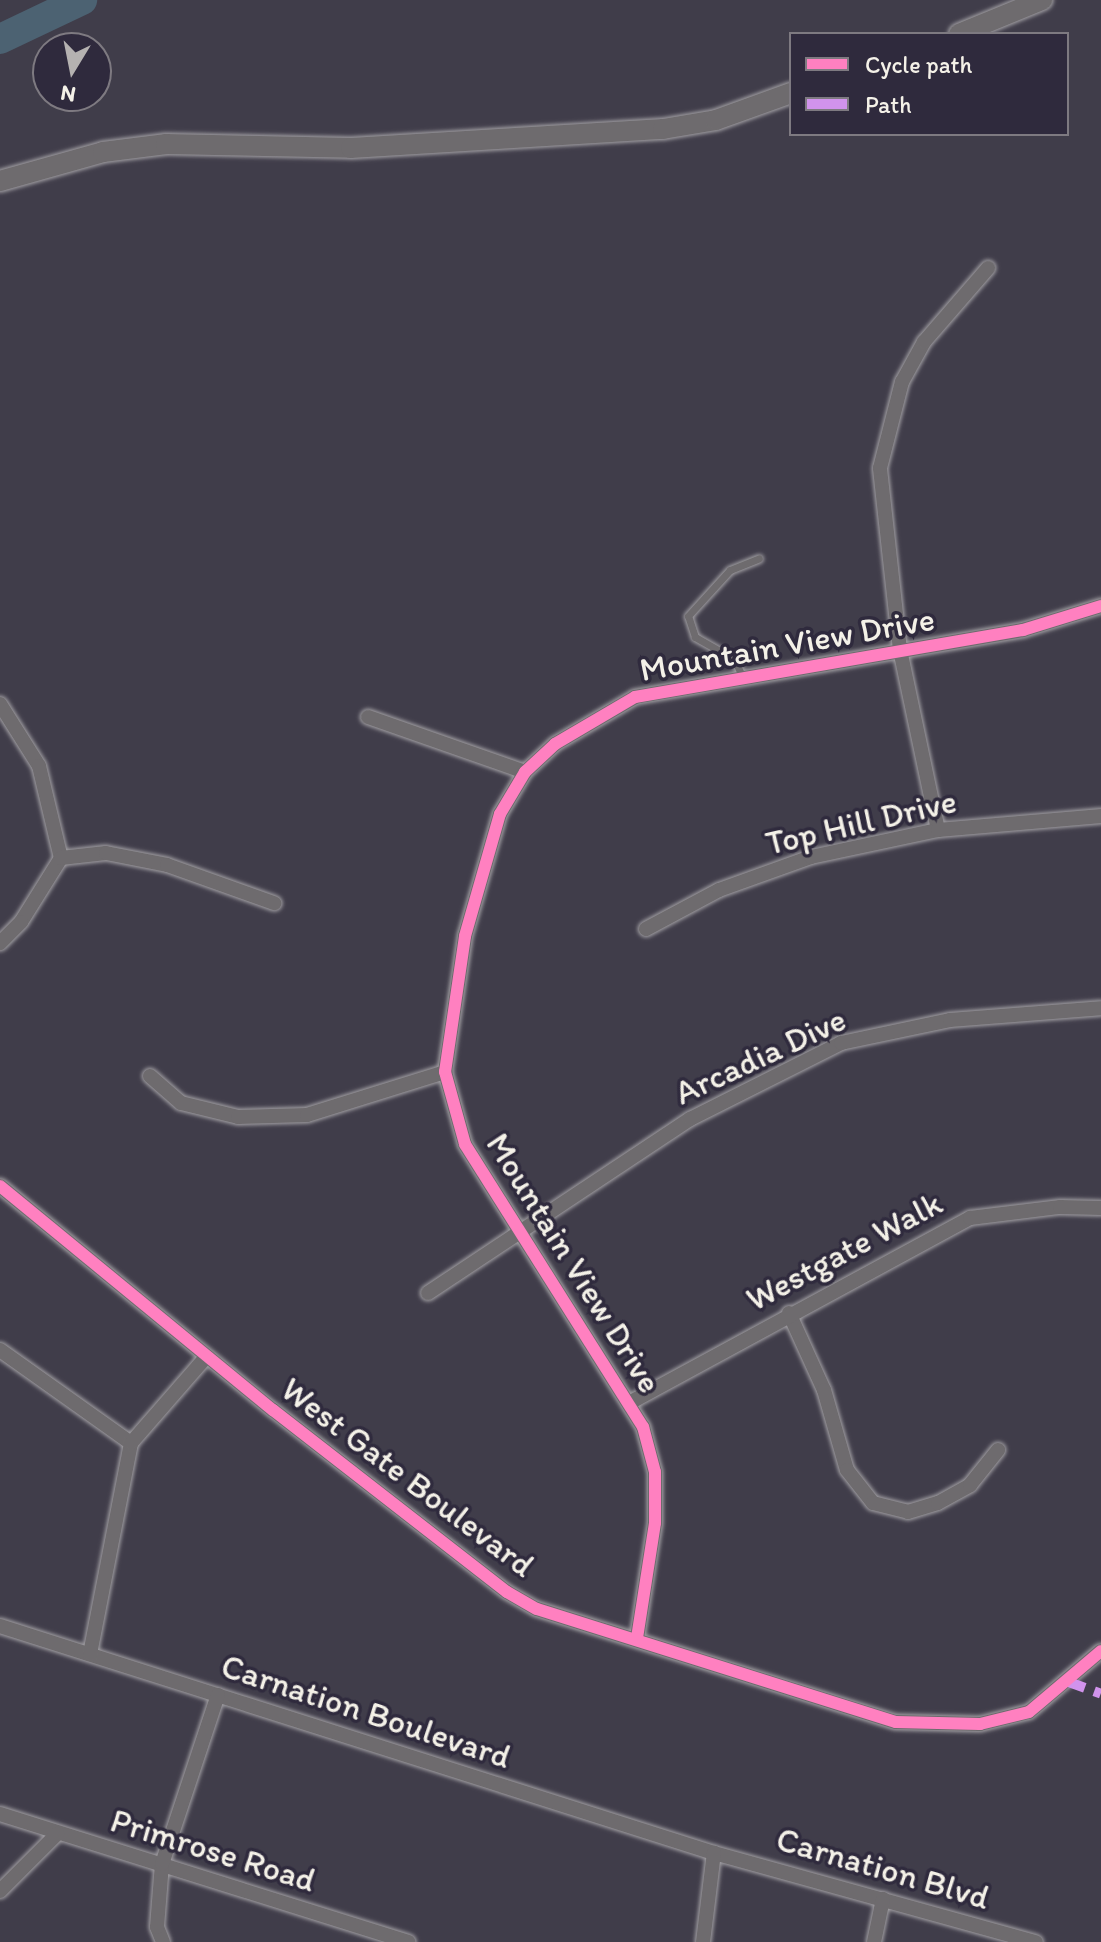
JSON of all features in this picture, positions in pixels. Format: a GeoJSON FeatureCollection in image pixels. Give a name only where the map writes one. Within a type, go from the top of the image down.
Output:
{"type":"FeatureCollection","features":[{"type":"Feature","properties":{"kind":"main road"},"geometry":{"type":"LineString","coordinates":[[964,32],[1042,0]]}},
{"type":"Feature","properties":{"kind":"main road"},"geometry":{"type":"LineString","coordinates":[[0,181],[103,152],[166,144],[351,148],[663,129],[716,120],[789,94]]}},
{"type":"Feature","properties":{"kind":"street"},"geometry":{"type":"LineString","coordinates":[[938,830],[900,650],[880,468],[902,382],[924,342],[988,268]]}},
{"type":"Feature","properties":{"kind":"street","name":"Mountain View Drive"},"geometry":{"type":"LineString","coordinates":[[637,1638],[655,1523],[655,1472],[631,1402],[465,1144],[445,1072],[465,936],[482,868],[500,814],[525,772],[555,744],[635,697],[1023,630],[1101,606]]}},
{"type":"Feature","properties":{"kind":"street"},"geometry":{"type":"LineString","coordinates":[[0,704],[39,766],[61,858],[21,922],[0,943]]}},
{"type":"Feature","properties":{"kind":"street"},"geometry":{"type":"LineString","coordinates":[[368,717],[525,772]]}},
{"type":"Feature","properties":{"kind":"street","name":"Top Hill Drive"},"geometry":{"type":"LineString","coordinates":[[646,929],[719,890],[811,857],[938,830],[1101,816]]}},
{"type":"Feature","properties":{"kind":"street"},"geometry":{"type":"LineString","coordinates":[[61,858],[106,853],[167,865],[274,903]]}},
{"type":"Feature","properties":{"kind":"street","name":"Arcadia Dive"},"geometry":{"type":"LineString","coordinates":[[428,1293],[520,1229],[588,1191],[690,1119],[841,1043],[950,1020],[1101,1008]]}},
{"type":"Feature","properties":{"kind":"street"},"geometry":{"type":"LineString","coordinates":[[150,1076],[181,1103],[238,1117],[307,1115],[445,1072]]}},
{"type":"Feature","properties":{"kind":"street","name":"West Gate Boulevard"},"geometry":{"type":"LineString","coordinates":[[0,1186],[206,1357],[507,1592],[537,1609],[896,1722],[980,1724],[1029,1712],[1101,1651]]}},
{"type":"Feature","properties":{"kind":"street","name":"Westgate Walk"},"geometry":{"type":"LineString","coordinates":[[631,1402],[789,1313],[970,1218],[1060,1207],[1101,1208]]}},
{"type":"Feature","properties":{"kind":"street"},"geometry":{"type":"LineString","coordinates":[[789,1313],[824,1390],[847,1470],[873,1503],[908,1512],[938,1503],[970,1485],[998,1450]]}},
{"type":"Feature","properties":{"kind":"street"},"geometry":{"type":"LineString","coordinates":[[0,1350],[131,1443]]}},
{"type":"Feature","properties":{"kind":"street"},"geometry":{"type":"LineString","coordinates":[[90,1654],[131,1443],[206,1357]]}},
{"type":"Feature","properties":{"kind":"street","name":"Carnation Boulevard"},"geometry":{"type":"LineString","coordinates":[[0,1626],[714,1853]]}},
{"type":"Feature","properties":{"kind":"street"},"geometry":{"type":"LineString","coordinates":[[163,1942],[157,1927],[162,1864],[218,1695]]}},
{"type":"Feature","properties":{"kind":"street","name":"Primrose Road"},"geometry":{"type":"LineString","coordinates":[[0,1814],[408,1942]]}},
{"type":"Feature","properties":{"kind":"street"},"geometry":{"type":"LineString","coordinates":[[0,1891],[57,1834]]}},
{"type":"Feature","properties":{"kind":"street"},"geometry":{"type":"LineString","coordinates":[[703,1942],[714,1853]]}},
{"type":"Feature","properties":{"kind":"street","name":"Carnation Blvd"},"geometry":{"type":"LineString","coordinates":[[714,1853],[1036,1942]]}},
{"type":"Feature","properties":{"kind":"street"},"geometry":{"type":"LineString","coordinates":[[874,1942],[883,1899]]}},
{"type":"Feature","properties":{"kind":"lane"},"geometry":{"type":"LineString","coordinates":[[744,680],[734,659],[695,637],[688,616],[730,570],[759,558]]}},
{"type":"Feature","properties":{"kind":"waterway"},"geometry":{"type":"LineString","coordinates":[[0,39],[82,0]]}},
{"type":"Feature","properties":{"kind":"marked path"},"geometry":{"type":"LineString","coordinates":[[1066,1681],[1101,1694]]}},
{"type":"Feature","properties":{"kind":"cycle path"},"geometry":{"type":"LineString","coordinates":[[637,1638],[655,1523],[655,1472],[643,1427],[465,1144],[445,1072],[465,936],[500,814],[525,772],[555,744],[635,697],[1023,630],[1101,606]]}},
{"type":"Feature","properties":{"kind":"cycle path"},"geometry":{"type":"LineString","coordinates":[[0,1186],[273,1410],[507,1592],[537,1609],[896,1722],[980,1724],[1029,1712],[1101,1651]]}}]}
